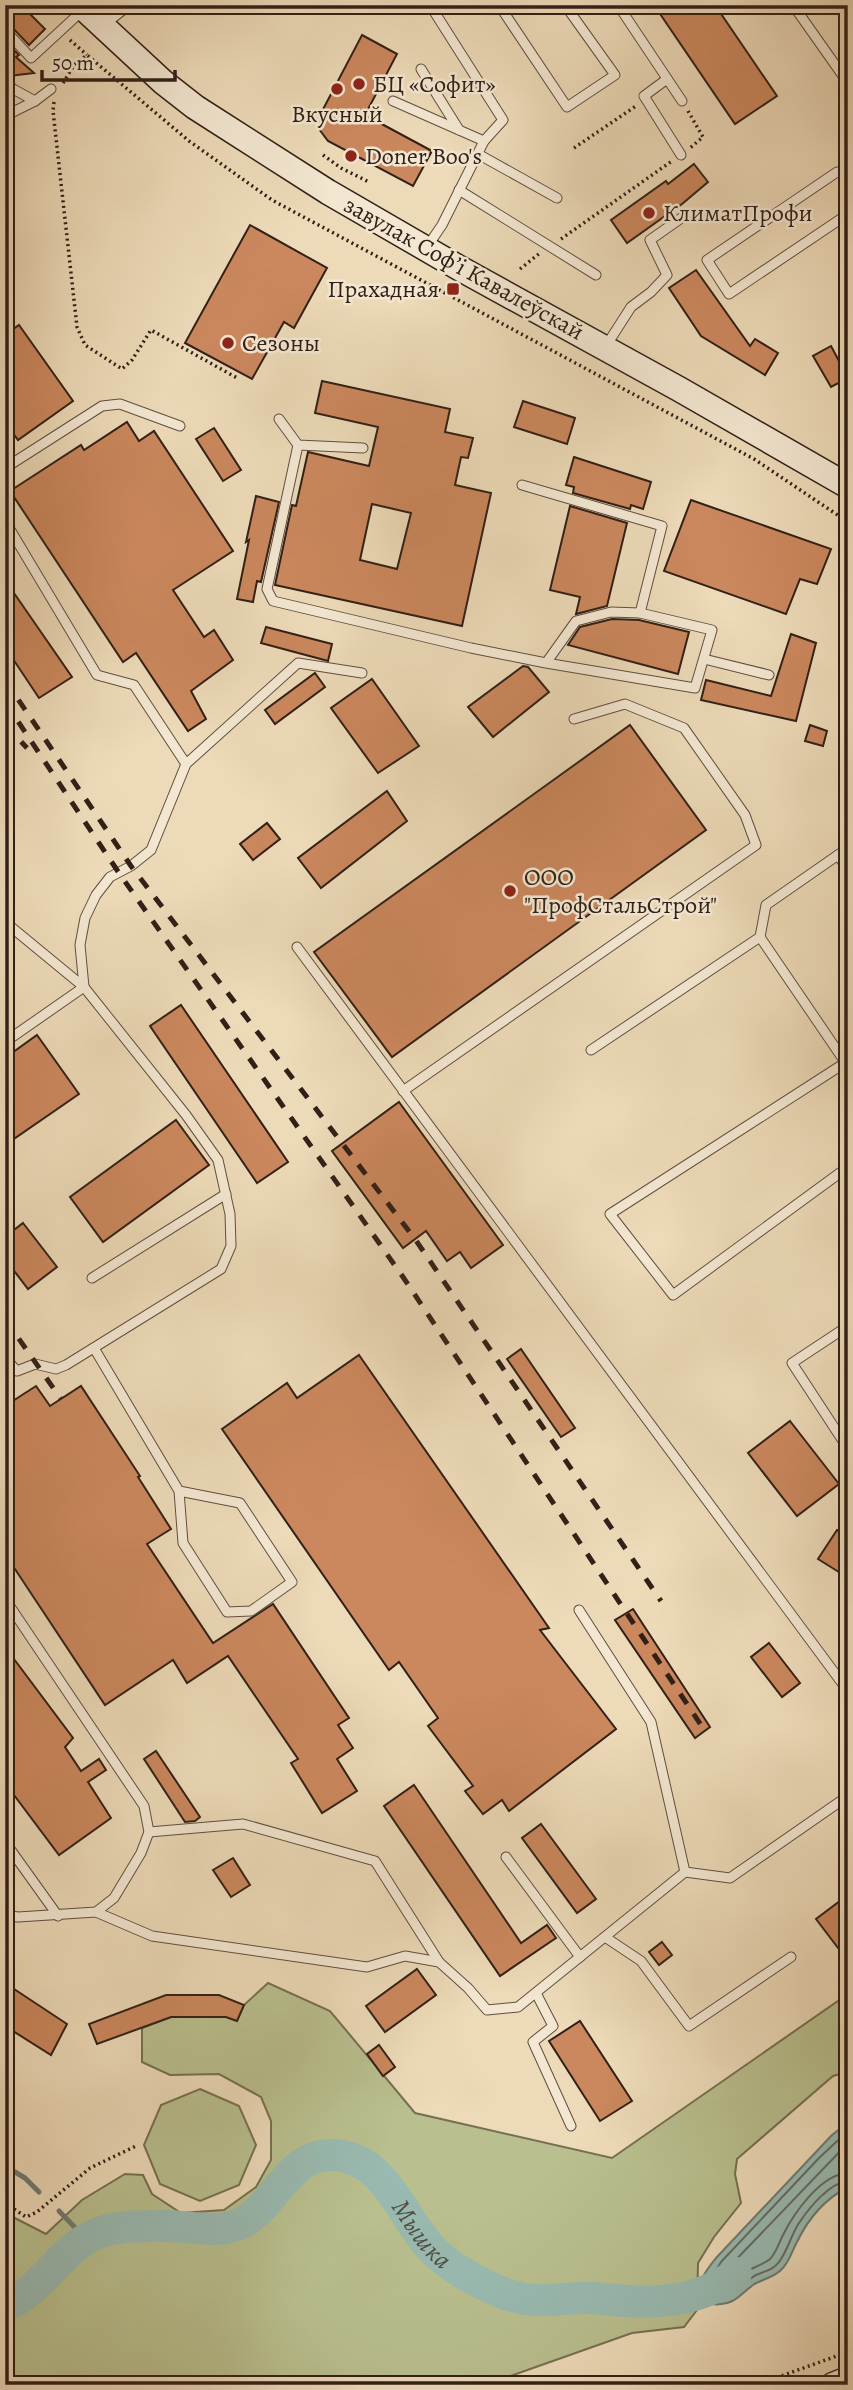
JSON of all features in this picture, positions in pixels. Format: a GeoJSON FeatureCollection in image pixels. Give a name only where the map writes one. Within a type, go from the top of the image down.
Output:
{"type":"FeatureCollection","features":[{"type":"Feature","properties":{"kind":"street"},"geometry":{"type":"LineString","coordinates":[[88,13],[122,5]]}},
{"type":"Feature","properties":{"kind":"street","name":"завулак Софʼі Кавалеўскай"},"geometry":{"type":"LineString","coordinates":[[88,13],[163,82],[195,107],[328,192],[845,479]]}},
{"type":"Feature","properties":{"kind":"street"},"geometry":{"type":"LineString","coordinates":[[833,2385],[848,2379]]}},
{"type":"Feature","properties":{"kind":"lane"},"geometry":{"type":"LineString","coordinates":[[426,248],[442,225],[484,141],[503,120],[430,5]]}},
{"type":"Feature","properties":{"kind":"lane"},"geometry":{"type":"LineString","coordinates":[[499,5],[566,107],[615,75],[565,5]]}},
{"type":"Feature","properties":{"kind":"lane"},"geometry":{"type":"LineString","coordinates":[[618,5],[682,101]]}},
{"type":"Feature","properties":{"kind":"lane"},"geometry":{"type":"LineString","coordinates":[[793,5],[848,83]]}},
{"type":"Feature","properties":{"kind":"lane"},"geometry":{"type":"LineString","coordinates":[[5,30],[32,58],[88,13]]}},
{"type":"Feature","properties":{"kind":"lane"},"geometry":{"type":"LineString","coordinates":[[421,69],[459,130]]}},
{"type":"Feature","properties":{"kind":"lane"},"geometry":{"type":"LineString","coordinates":[[667,79],[644,96],[681,155]]}},
{"type":"Feature","properties":{"kind":"lane"},"geometry":{"type":"LineString","coordinates":[[5,81],[13,89],[35,101]]}},
{"type":"Feature","properties":{"kind":"lane"},"geometry":{"type":"LineString","coordinates":[[5,116],[53,92]]}},
{"type":"Feature","properties":{"kind":"lane"},"geometry":{"type":"LineString","coordinates":[[393,101],[484,141]]}},
{"type":"Feature","properties":{"kind":"lane"},"geometry":{"type":"LineString","coordinates":[[478,154],[556,198]]}},
{"type":"Feature","properties":{"kind":"lane"},"geometry":{"type":"LineString","coordinates":[[848,176],[837,172],[707,260],[729,294],[848,214]]}},
{"type":"Feature","properties":{"kind":"lane"},"geometry":{"type":"LineString","coordinates":[[459,190],[596,275]]}},
{"type":"Feature","properties":{"kind":"lane"},"geometry":{"type":"LineString","coordinates":[[605,347],[631,307],[667,275],[650,240],[687,214]]}},
{"type":"Feature","properties":{"kind":"lane"},"geometry":{"type":"LineString","coordinates":[[5,468],[102,406],[120,404],[180,426]]}},
{"type":"Feature","properties":{"kind":"lane"},"geometry":{"type":"LineString","coordinates":[[279,419],[298,445],[267,589],[273,601],[471,648],[546,663],[695,688],[712,630],[640,613],[611,612],[576,621],[546,663]]}},
{"type":"Feature","properties":{"kind":"lane"},"geometry":{"type":"LineString","coordinates":[[298,445],[363,448]]}},
{"type":"Feature","properties":{"kind":"lane"},"geometry":{"type":"LineString","coordinates":[[522,485],[662,526],[640,613]]}},
{"type":"Feature","properties":{"kind":"lane"},"geometry":{"type":"LineString","coordinates":[[5,521],[97,675],[134,685],[186,764]]}},
{"type":"Feature","properties":{"kind":"lane"},"geometry":{"type":"LineString","coordinates":[[704,659],[769,675]]}},
{"type":"Feature","properties":{"kind":"lane"},"geometry":{"type":"LineString","coordinates":[[84,986],[80,945],[85,918],[96,895],[110,877],[131,866],[151,850],[186,764],[298,663],[362,674]]}},
{"type":"Feature","properties":{"kind":"lane"},"geometry":{"type":"LineString","coordinates":[[403,1091],[756,845],[745,815],[684,728],[625,704],[574,719]]}},
{"type":"Feature","properties":{"kind":"lane"},"geometry":{"type":"LineString","coordinates":[[591,1050],[760,937],[766,905],[848,848]]}},
{"type":"Feature","properties":{"kind":"lane"},"geometry":{"type":"LineString","coordinates":[[838,855],[848,870]]}},
{"type":"Feature","properties":{"kind":"lane"},"geometry":{"type":"LineString","coordinates":[[5,922],[84,986],[186,1115],[218,1160],[230,1213],[231,1246],[221,1269],[56,1369],[34,1364],[17,1371],[5,1358]]}},
{"type":"Feature","properties":{"kind":"lane"},"geometry":{"type":"LineString","coordinates":[[760,937],[847,1061],[610,1214],[673,1295],[848,1167]]}},
{"type":"Feature","properties":{"kind":"lane"},"geometry":{"type":"LineString","coordinates":[[297,947],[848,1691]]}},
{"type":"Feature","properties":{"kind":"lane"},"geometry":{"type":"LineString","coordinates":[[5,1042],[84,986]]}},
{"type":"Feature","properties":{"kind":"lane"},"geometry":{"type":"LineString","coordinates":[[92,1278],[226,1194]]}},
{"type":"Feature","properties":{"kind":"lane"},"geometry":{"type":"LineString","coordinates":[[848,1326],[792,1363],[845,1444],[848,1442]]}},
{"type":"Feature","properties":{"kind":"lane"},"geometry":{"type":"LineString","coordinates":[[94,1348],[179,1491],[183,1543],[228,1612],[251,1611],[292,1582],[240,1503],[179,1491]]}},
{"type":"Feature","properties":{"kind":"lane"},"geometry":{"type":"LineString","coordinates":[[5,1600],[144,1806],[149,1832],[141,1853],[114,1898],[96,1912]]}},
{"type":"Feature","properties":{"kind":"lane"},"geometry":{"type":"LineString","coordinates":[[579,1610],[652,1722],[685,1872]]}},
{"type":"Feature","properties":{"kind":"lane"},"geometry":{"type":"LineString","coordinates":[[149,1832],[243,1824],[375,1861],[439,1962],[468,1988],[487,2010],[518,2007],[685,1872],[730,1878],[848,1796]]}},
{"type":"Feature","properties":{"kind":"lane"},"geometry":{"type":"LineString","coordinates":[[5,1842],[58,1916]]}},
{"type":"Feature","properties":{"kind":"lane"},"geometry":{"type":"LineString","coordinates":[[506,1857],[580,1957]]}},
{"type":"Feature","properties":{"kind":"lane"},"geometry":{"type":"LineString","coordinates":[[5,1915],[58,1916],[96,1912],[152,1936],[367,1968],[405,1956],[439,1962]]}},
{"type":"Feature","properties":{"kind":"lane"},"geometry":{"type":"LineString","coordinates":[[605,1937],[641,1961],[688,2026],[791,1957]]}},
{"type":"Feature","properties":{"kind":"lane"},"geometry":{"type":"LineString","coordinates":[[536,1993],[553,2026],[533,2042],[570,2126]]}},
{"type":"Feature","properties":{"kind":"path"},"geometry":{"type":"LineString","coordinates":[[62,85],[74,65],[87,55],[189,141],[272,200],[754,459],[848,522]]}},
{"type":"Feature","properties":{"kind":"path"},"geometry":{"type":"LineString","coordinates":[[53,92],[77,327],[85,345],[122,369],[132,360],[151,330],[239,379]]}},
{"type":"Feature","properties":{"kind":"path"},"geometry":{"type":"LineString","coordinates":[[574,148],[646,99]]}},
{"type":"Feature","properties":{"kind":"path"},"geometry":{"type":"LineString","coordinates":[[520,269],[681,155],[703,136],[682,101]]}},
{"type":"Feature","properties":{"kind":"path"},"geometry":{"type":"LineString","coordinates":[[323,155],[369,182]]}},
{"type":"Feature","properties":{"kind":"path"},"geometry":{"type":"LineString","coordinates":[[5,2203],[26,2217],[90,2168],[138,2145]]}},
{"type":"Feature","properties":{"kind":"path"},"geometry":{"type":"LineString","coordinates":[[756,2385],[848,2352]]}},
{"type":"Feature","properties":{"kind":"green space"},"geometry":{"type":"Polygon","coordinates":[[[268,1983],[330,2011],[415,2113],[612,2158],[848,1994],[848,2072],[833,2076],[737,2159],[735,2174],[741,2203],[714,2237],[698,2263],[697,2310],[684,2327],[632,2333],[485,2385],[5,2385],[5,2213],[46,2234],[82,2200],[125,2174],[143,2175],[152,2194],[181,2213],[224,2210],[256,2187],[271,2160],[271,2121],[261,2097],[219,2074],[170,2075],[142,2062],[142,2028],[171,2017],[226,2017],[237,2021],[244,2005],[268,1983]]]}},
{"type":"Feature","properties":{"kind":"green space"},"geometry":{"type":"Polygon","coordinates":[[[200,2089],[239,2106],[256,2145],[239,2185],[200,2201],[160,2184],[144,2145],[161,2105],[200,2089]]]}},
{"type":"Feature","properties":{"kind":"water"},"geometry":{"type":"Polygon","coordinates":[[[848,2122],[848,2187],[832,2197],[812,2218],[778,2273],[753,2285],[731,2302],[717,2304],[708,2301],[700,2289],[712,2262],[831,2136],[848,2122]]]}},
{"type":"Feature","properties":{"kind":"building"},"geometry":{"type":"Polygon","coordinates":[[[5,5],[21,5],[45,29],[29,45],[5,23],[5,5]]]}},
{"type":"Feature","properties":{"kind":"building"},"geometry":{"type":"Polygon","coordinates":[[[654,5],[715,5],[777,96],[735,124],[654,5]]]}},
{"type":"Feature","properties":{"kind":"building","name":"БЦ «Софит»"},"geometry":{"type":"Polygon","coordinates":[[[362,35],[397,54],[365,115],[432,151],[413,186],[328,141],[319,129],[320,115],[362,35]]]}},
{"type":"Feature","properties":{"kind":"building"},"geometry":{"type":"Polygon","coordinates":[[[5,41],[19,55],[16,57],[34,73],[9,76],[5,74],[5,41]]]}},
{"type":"Feature","properties":{"kind":"building"},"geometry":{"type":"Polygon","coordinates":[[[694,164],[708,182],[627,243],[611,220],[694,164]]]}},
{"type":"Feature","properties":{"kind":"building"},"geometry":{"type":"Polygon","coordinates":[[[250,225],[327,268],[294,328],[284,322],[252,379],[185,343],[250,225]]]}},
{"type":"Feature","properties":{"kind":"building"},"geometry":{"type":"Polygon","coordinates":[[[696,270],[750,346],[755,339],[778,353],[765,375],[701,336],[669,288],[696,270]]]}},
{"type":"Feature","properties":{"kind":"building"},"geometry":{"type":"Polygon","coordinates":[[[19,325],[73,401],[18,440],[5,422],[5,335],[19,325]]]}},
{"type":"Feature","properties":{"kind":"building"},"geometry":{"type":"Polygon","coordinates":[[[831,346],[848,378],[831,387],[813,356],[831,346]]]}},
{"type":"Feature","properties":{"kind":"building"},"geometry":{"type":"Polygon","coordinates":[[[322,381],[450,409],[445,432],[473,438],[468,458],[461,457],[455,485],[491,493],[462,626],[275,585],[292,505],[296,506],[308,452],[369,466],[378,427],[315,413],[322,381]],[[372,504],[360,560],[397,569],[411,513],[372,504]]]}},
{"type":"Feature","properties":{"kind":"building"},"geometry":{"type":"Polygon","coordinates":[[[523,401],[575,418],[567,444],[514,427],[523,401]]]}},
{"type":"Feature","properties":{"kind":"building"},"geometry":{"type":"Polygon","coordinates":[[[127,422],[139,441],[154,431],[233,551],[173,590],[204,637],[214,630],[233,660],[191,691],[206,719],[188,731],[136,653],[123,662],[10,491],[81,445],[84,450],[127,422]]]}},
{"type":"Feature","properties":{"kind":"building"},"geometry":{"type":"Polygon","coordinates":[[[214,428],[241,470],[223,481],[196,439],[214,428]]]}},
{"type":"Feature","properties":{"kind":"building"},"geometry":{"type":"Polygon","coordinates":[[[574,457],[651,482],[643,509],[631,505],[630,509],[573,493],[574,487],[566,485],[574,457]]]}},
{"type":"Feature","properties":{"kind":"building"},"geometry":{"type":"Polygon","coordinates":[[[256,496],[279,502],[261,582],[257,581],[253,602],[237,599],[256,496]]]}},
{"type":"Feature","properties":{"kind":"building"},"geometry":{"type":"Polygon","coordinates":[[[691,500],[831,549],[817,584],[800,579],[786,614],[664,571],[691,500]]]}},
{"type":"Feature","properties":{"kind":"building"},"geometry":{"type":"Polygon","coordinates":[[[570,506],[627,523],[607,606],[576,614],[580,597],[550,590],[570,506]]]}},
{"type":"Feature","properties":{"kind":"building"},"geometry":{"type":"Polygon","coordinates":[[[5,580],[72,677],[39,698],[5,647],[5,580]]]}},
{"type":"Feature","properties":{"kind":"building"},"geometry":{"type":"Polygon","coordinates":[[[612,619],[639,620],[689,632],[678,674],[568,645],[580,627],[612,619]]]}},
{"type":"Feature","properties":{"kind":"building"},"geometry":{"type":"Polygon","coordinates":[[[266,627],[332,644],[328,661],[261,643],[266,627]]]}},
{"type":"Feature","properties":{"kind":"building"},"geometry":{"type":"Polygon","coordinates":[[[791,634],[816,643],[796,721],[701,700],[706,680],[771,696],[791,634]]]}},
{"type":"Feature","properties":{"kind":"building"},"geometry":{"type":"Polygon","coordinates":[[[523,666],[528,667],[549,692],[493,737],[468,707],[523,666]]]}},
{"type":"Feature","properties":{"kind":"building"},"geometry":{"type":"Polygon","coordinates":[[[315,673],[325,687],[275,724],[265,710],[315,673]]]}},
{"type":"Feature","properties":{"kind":"building"},"geometry":{"type":"Polygon","coordinates":[[[372,679],[419,746],[378,773],[331,708],[372,679]]]}},
{"type":"Feature","properties":{"kind":"building","name":"ООО \"ПрофСтальСтрой\""},"geometry":{"type":"Polygon","coordinates":[[[630,725],[706,830],[392,1057],[314,952],[630,725]]]}},
{"type":"Feature","properties":{"kind":"building"},"geometry":{"type":"Polygon","coordinates":[[[810,725],[827,731],[823,746],[805,741],[810,725]]]}},
{"type":"Feature","properties":{"kind":"building"},"geometry":{"type":"Polygon","coordinates":[[[387,791],[407,821],[321,888],[298,858],[387,791]]]}},
{"type":"Feature","properties":{"kind":"building"},"geometry":{"type":"Polygon","coordinates":[[[267,823],[280,839],[253,860],[240,844],[267,823]]]}},
{"type":"Feature","properties":{"kind":"building"},"geometry":{"type":"Polygon","coordinates":[[[181,1005],[288,1162],[257,1183],[150,1026],[181,1005]]]}},
{"type":"Feature","properties":{"kind":"building"},"geometry":{"type":"Polygon","coordinates":[[[37,1035],[79,1094],[5,1145],[5,1058],[37,1035]]]}},
{"type":"Feature","properties":{"kind":"building"},"geometry":{"type":"Polygon","coordinates":[[[399,1102],[503,1245],[471,1268],[460,1252],[447,1261],[426,1231],[403,1248],[332,1151],[399,1102]]]}},
{"type":"Feature","properties":{"kind":"building"},"geometry":{"type":"Polygon","coordinates":[[[176,1120],[209,1165],[103,1242],[70,1197],[176,1120]]]}},
{"type":"Feature","properties":{"kind":"building"},"geometry":{"type":"Polygon","coordinates":[[[23,1223],[57,1267],[28,1289],[5,1259],[5,1237],[23,1223]]]}},
{"type":"Feature","properties":{"kind":"building"},"geometry":{"type":"Polygon","coordinates":[[[521,1349],[575,1428],[561,1437],[507,1359],[521,1349]]]}},
{"type":"Feature","properties":{"kind":"building"},"geometry":{"type":"Polygon","coordinates":[[[359,1355],[549,1628],[540,1630],[616,1729],[509,1811],[502,1800],[483,1814],[465,1791],[473,1786],[428,1726],[438,1718],[399,1662],[389,1670],[222,1429],[287,1383],[297,1398],[359,1355]]]}},
{"type":"Feature","properties":{"kind":"building"},"geometry":{"type":"Polygon","coordinates":[[[36,1386],[50,1406],[81,1386],[171,1529],[147,1544],[213,1643],[273,1604],[349,1718],[338,1725],[353,1748],[337,1759],[357,1791],[322,1813],[291,1763],[298,1759],[228,1656],[187,1683],[173,1660],[105,1705],[5,1554],[5,1406],[36,1386]]]}},
{"type":"Feature","properties":{"kind":"building"},"geometry":{"type":"Polygon","coordinates":[[[790,1421],[839,1484],[797,1516],[748,1453],[790,1421]]]}},
{"type":"Feature","properties":{"kind":"building"},"geometry":{"type":"Polygon","coordinates":[[[837,1530],[848,1536],[848,1565],[842,1574],[818,1559],[837,1530]]]}},
{"type":"Feature","properties":{"kind":"building"},"geometry":{"type":"Polygon","coordinates":[[[633,1609],[710,1727],[695,1738],[615,1620],[633,1609]]]}},
{"type":"Feature","properties":{"kind":"building"},"geometry":{"type":"Polygon","coordinates":[[[769,1643],[800,1683],[782,1697],[751,1657],[769,1643]]]}},
{"type":"Feature","properties":{"kind":"building"},"geometry":{"type":"Polygon","coordinates":[[[5,1647],[73,1738],[65,1747],[81,1771],[99,1759],[106,1770],[88,1782],[111,1818],[59,1855],[5,1783],[5,1647]]]}},
{"type":"Feature","properties":{"kind":"building"},"geometry":{"type":"Polygon","coordinates":[[[156,1751],[200,1817],[195,1821],[185,1822],[144,1759],[156,1751]]]}},
{"type":"Feature","properties":{"kind":"building"},"geometry":{"type":"Polygon","coordinates":[[[414,1785],[521,1943],[547,1925],[556,1938],[500,1976],[384,1806],[414,1785]]]}},
{"type":"Feature","properties":{"kind":"building"},"geometry":{"type":"Polygon","coordinates":[[[541,1824],[596,1899],[577,1913],[522,1838],[541,1824]]]}},
{"type":"Feature","properties":{"kind":"building"},"geometry":{"type":"Polygon","coordinates":[[[233,1858],[250,1885],[231,1897],[213,1870],[233,1858]]]}},
{"type":"Feature","properties":{"kind":"building"},"geometry":{"type":"Polygon","coordinates":[[[840,1901],[848,1911],[848,1961],[816,1919],[840,1901]]]}},
{"type":"Feature","properties":{"kind":"building"},"geometry":{"type":"Polygon","coordinates":[[[662,1942],[672,1955],[659,1965],[649,1952],[662,1942]]]}},
{"type":"Feature","properties":{"kind":"building"},"geometry":{"type":"Polygon","coordinates":[[[417,1969],[436,1995],[385,2032],[366,2006],[417,1969]]]}},
{"type":"Feature","properties":{"kind":"building"},"geometry":{"type":"Polygon","coordinates":[[[5,1983],[67,2024],[51,2055],[5,2026],[5,1983]]]}},
{"type":"Feature","properties":{"kind":"building"},"geometry":{"type":"Polygon","coordinates":[[[166,1995],[219,1995],[244,2005],[237,2021],[226,2017],[171,2017],[97,2044],[89,2024],[166,1995]]]}},
{"type":"Feature","properties":{"kind":"building"},"geometry":{"type":"Polygon","coordinates":[[[580,2021],[632,2101],[600,2121],[549,2041],[580,2021]]]}},
{"type":"Feature","properties":{"kind":"building"},"geometry":{"type":"Polygon","coordinates":[[[379,2045],[395,2067],[383,2076],[367,2054],[379,2045]]]}},
{"type":"Feature","properties":{"kind":"waterway","name":"Мышка"},"geometry":{"type":"LineString","coordinates":[[5,2306],[31,2290],[76,2246],[101,2232],[144,2226],[220,2229],[238,2225],[258,2211],[306,2161],[333,2155],[352,2159],[368,2167],[381,2179],[425,2241],[443,2259],[473,2279],[510,2296],[537,2300],[674,2300],[707,2291],[736,2273]]}},
{"type":"Feature","properties":{"kind":"waterway"},"geometry":{"type":"LineString","coordinates":[[5,2166],[25,2178],[39,2192]]}},
{"type":"Feature","properties":{"kind":"waterway"},"geometry":{"type":"LineString","coordinates":[[59,2211],[86,2239]]}},
{"type":"Feature","properties":{"kind":"railway"},"geometry":{"type":"LineString","coordinates":[[5,680],[131,866],[415,1239],[661,1601]]}},
{"type":"Feature","properties":{"kind":"railway"},"geometry":{"type":"LineString","coordinates":[[5,702],[119,873],[403,1277],[705,1731]]}},
{"type":"Feature","properties":{"kind":"railway"},"geometry":{"type":"LineString","coordinates":[[5,724],[27,748]]}},
{"type":"Feature","properties":{"kind":"railway"},"geometry":{"type":"LineString","coordinates":[[5,1319],[61,1399]]}},
{"type":"Feature","properties":{"kind":"place","name":"БЦ «Софит»"},"geometry":{"type":"Point","coordinates":[359,84]}},
{"type":"Feature","properties":{"kind":"place","name":"Вкусный"},"geometry":{"type":"Point","coordinates":[337,89]}},
{"type":"Feature","properties":{"kind":"place","name":"Doner Boo's"},"geometry":{"type":"Point","coordinates":[351,156]}},
{"type":"Feature","properties":{"kind":"place","name":"КлиматПрофи"},"geometry":{"type":"Point","coordinates":[649,213]}},
{"type":"Feature","properties":{"kind":"place","name":"Прахадная"},"geometry":{"type":"Point","coordinates":[453,289]}},
{"type":"Feature","properties":{"kind":"place","name":"Сезоны"},"geometry":{"type":"Point","coordinates":[228,343]}},
{"type":"Feature","properties":{"kind":"place","name":"ООО \"ПрофСтальСтрой\""},"geometry":{"type":"Point","coordinates":[510,891]}}]}
